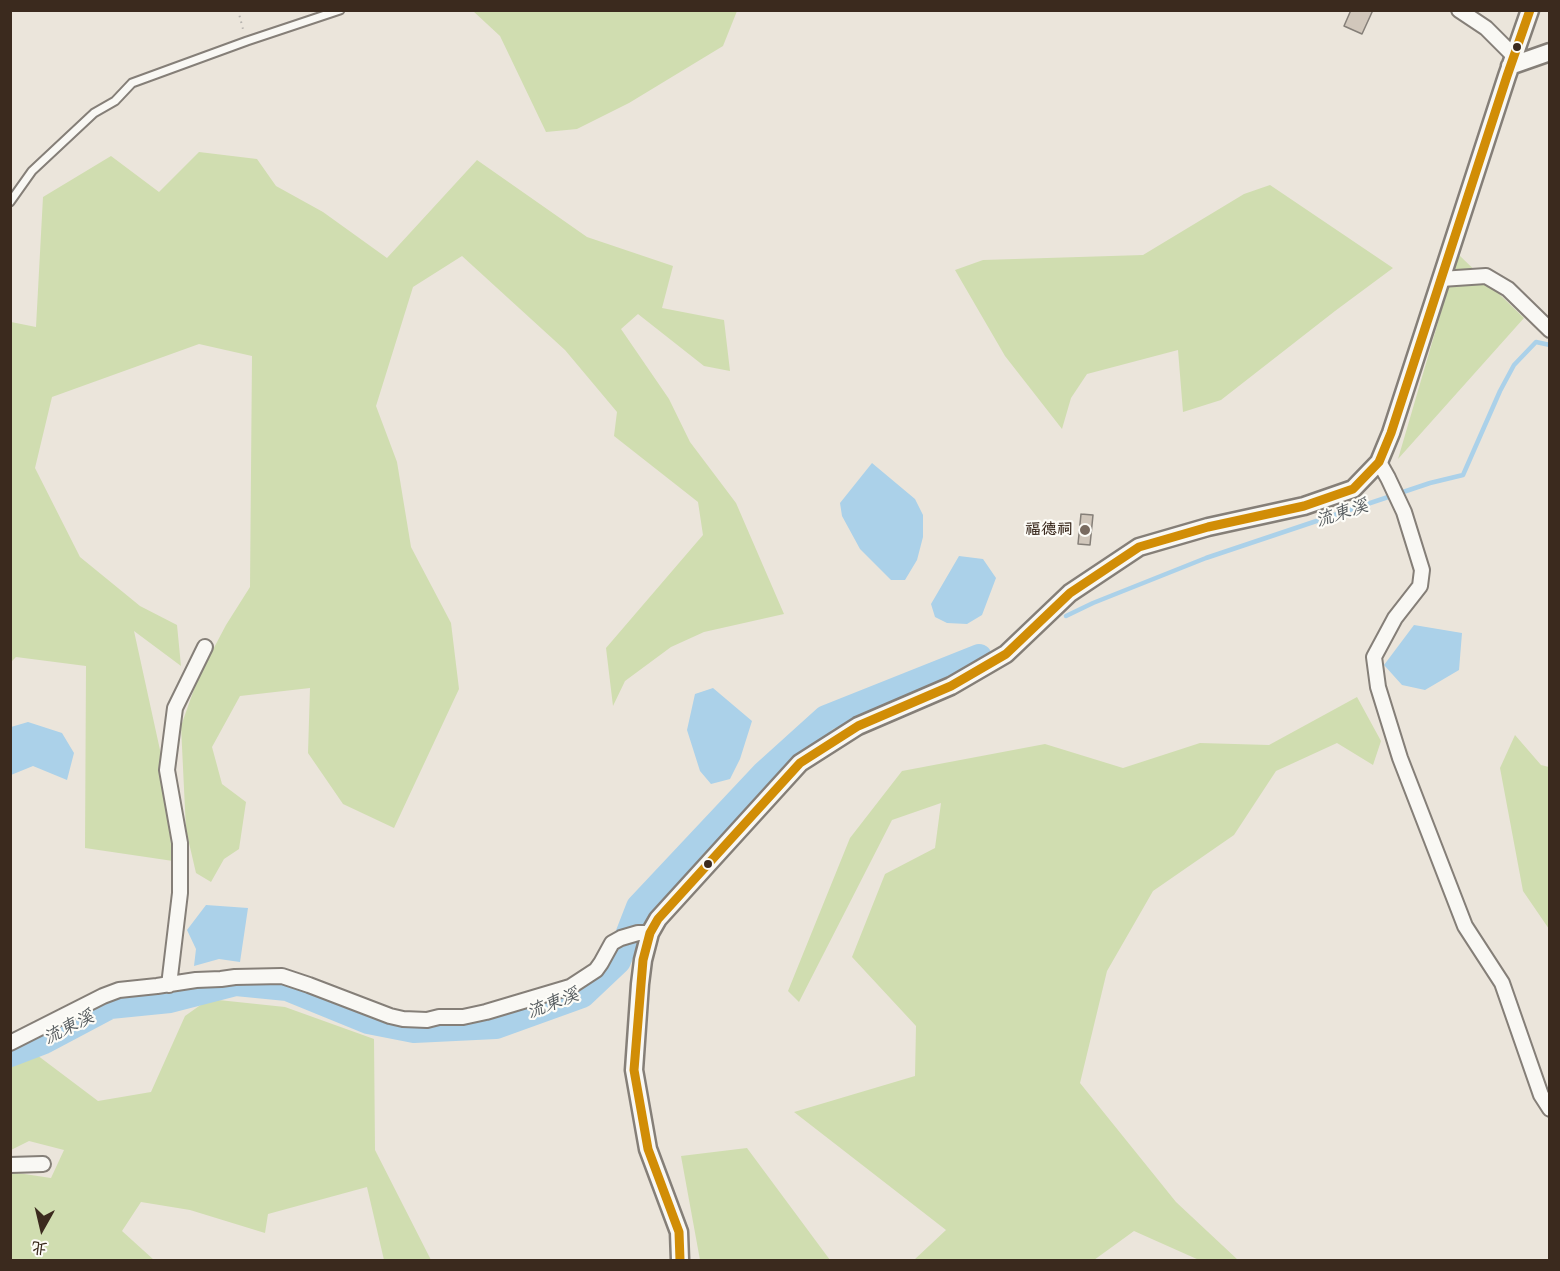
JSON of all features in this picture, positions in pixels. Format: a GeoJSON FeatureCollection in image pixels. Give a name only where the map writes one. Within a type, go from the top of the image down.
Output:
{"type":"FeatureCollection","features":[{"type":"Feature","properties":{"kind":"street"},"geometry":{"type":"LineString","coordinates":[[1459,10],[1486,28],[1512,61]]}},
{"type":"Feature","properties":{"kind":"street"},"geometry":{"type":"LineString","coordinates":[[10,1043],[103,996],[120,990],[196,980],[282,976],[390,1016],[427,1020],[439,1017],[463,1017],[486,1012],[570,987],[596,970],[612,943],[621,938],[644,933],[800,763],[858,726],[951,686],[1006,654],[1071,593],[1139,547],[1208,527],[1304,506],[1353,489],[1378,462],[1391,433],[1530,10]]}},
{"type":"Feature","properties":{"kind":"street"},"geometry":{"type":"LineString","coordinates":[[1512,61],[1550,52]]}},
{"type":"Feature","properties":{"kind":"street"},"geometry":{"type":"LineString","coordinates":[[1441,279],[1486,276],[1508,289],[1549,330]]}},
{"type":"Feature","properties":{"kind":"street"},"geometry":{"type":"LineString","coordinates":[[1378,462],[1404,512],[1422,570],[1420,586],[1395,618],[1374,657],[1377,687],[1400,758],[1465,926],[1502,983],[1541,1095],[1550,1109]]}},
{"type":"Feature","properties":{"kind":"street"},"geometry":{"type":"LineString","coordinates":[[169,985],[180,893],[180,843],[167,770],[175,708],[205,647]]}},
{"type":"Feature","properties":{"kind":"street"},"geometry":{"type":"LineString","coordinates":[[644,933],[634,1070],[648,1149],[679,1232],[680,1260]]}},
{"type":"Feature","properties":{"kind":"street"},"geometry":{"type":"LineString","coordinates":[[10,1165],[43,1164]]}},
{"type":"Feature","properties":{"kind":"lane"},"geometry":{"type":"LineString","coordinates":[[10,202],[32,171],[94,113],[115,101],[132,83],[340,10]]}},
{"type":"Feature","properties":{"kind":"path"},"geometry":{"type":"LineString","coordinates":[[238,10],[247,41]]}},
{"type":"Feature","properties":{"kind":"green space"},"geometry":{"type":"Polygon","coordinates":[[[473,11],[737,11],[723,46],[629,103],[577,129],[546,132],[500,36],[473,11]]]}},
{"type":"Feature","properties":{"kind":"green space"},"geometry":{"type":"Polygon","coordinates":[[[199,152],[257,159],[276,186],[323,212],[387,258],[477,160],[587,237],[673,266],[662,308],[724,320],[730,371],[704,366],[638,314],[621,329],[669,399],[690,442],[736,503],[784,614],[704,632],[671,647],[625,681],[613,706],[606,648],[703,535],[698,502],[614,436],[617,412],[565,350],[462,256],[413,287],[376,406],[397,462],[411,547],[451,623],[459,689],[394,828],[343,804],[308,753],[310,688],[240,696],[212,747],[222,784],[246,802],[239,849],[224,859],[211,882],[196,873],[186,830],[181,726],[198,678],[226,625],[250,587],[252,356],[199,344],[52,397],[35,468],[80,557],[140,606],[177,625],[181,666],[134,631],[160,750],[173,861],[85,848],[86,666],[16,657],[11,662],[11,322],[36,327],[43,197],[111,156],[159,192],[199,152]]]}},
{"type":"Feature","properties":{"kind":"green space"},"geometry":{"type":"Polygon","coordinates":[[[1270,185],[1393,268],[1221,400],[1183,412],[1178,350],[1087,374],[1071,398],[1062,429],[1005,356],[955,270],[983,260],[1143,255],[1244,194],[1270,185]]]}},
{"type":"Feature","properties":{"kind":"green space"},"geometry":{"type":"Polygon","coordinates":[[[1458,254],[1524,318],[1398,459],[1458,254]]]}},
{"type":"Feature","properties":{"kind":"green space"},"geometry":{"type":"Polygon","coordinates":[[[1357,697],[1381,741],[1373,765],[1337,743],[1276,771],[1234,835],[1153,891],[1107,971],[1080,1083],[1176,1202],[1238,1260],[1199,1260],[1134,1231],[1094,1260],[914,1260],[946,1230],[794,1112],[915,1076],[916,1026],[852,957],[885,874],[935,848],[941,803],[892,820],[799,1002],[788,991],[850,838],[902,771],[1045,744],[1123,768],[1200,743],[1269,745],[1357,697]]]}},
{"type":"Feature","properties":{"kind":"green space"},"geometry":{"type":"Polygon","coordinates":[[[1515,735],[1541,765],[1549,767],[1549,929],[1523,891],[1500,768],[1515,735]]]}},
{"type":"Feature","properties":{"kind":"green space"},"geometry":{"type":"Polygon","coordinates":[[[209,999],[285,1007],[374,1039],[375,1150],[431,1260],[384,1260],[367,1187],[268,1214],[265,1233],[190,1210],[141,1202],[122,1231],[154,1260],[11,1260],[11,1172],[51,1178],[64,1150],[29,1141],[11,1150],[11,1066],[33,1052],[98,1101],[151,1092],[185,1016],[209,999]]]}},
{"type":"Feature","properties":{"kind":"green space"},"geometry":{"type":"Polygon","coordinates":[[[747,1148],[830,1260],[700,1260],[681,1156],[747,1148]]]}},
{"type":"Feature","properties":{"kind":"water"},"geometry":{"type":"Polygon","coordinates":[[[872,463],[915,499],[923,515],[923,537],[917,560],[905,580],[891,580],[860,549],[842,516],[840,503],[872,463]]]}},
{"type":"Feature","properties":{"kind":"water"},"geometry":{"type":"Polygon","coordinates":[[[959,556],[983,559],[996,578],[982,615],[967,624],[947,623],[935,617],[931,604],[959,556]]]}},
{"type":"Feature","properties":{"kind":"water"},"geometry":{"type":"Polygon","coordinates":[[[1414,625],[1462,633],[1459,670],[1425,690],[1402,685],[1384,665],[1414,625]]]}},
{"type":"Feature","properties":{"kind":"water"},"geometry":{"type":"Polygon","coordinates":[[[713,688],[752,721],[740,759],[730,779],[711,784],[700,771],[687,730],[695,694],[713,688]]]}},
{"type":"Feature","properties":{"kind":"water"},"geometry":{"type":"Polygon","coordinates":[[[28,722],[62,733],[74,753],[67,780],[33,766],[11,775],[11,727],[28,722]]]}},
{"type":"Feature","properties":{"kind":"water"},"geometry":{"type":"Polygon","coordinates":[[[206,905],[248,908],[240,962],[219,959],[194,966],[196,949],[187,930],[206,905]]]}},
{"type":"Feature","properties":{"kind":"building"},"geometry":{"type":"Polygon","coordinates":[[[1351,10],[1373,10],[1362,34],[1344,26],[1351,10]]]}},
{"type":"Feature","properties":{"kind":"building","name":"福德祠"},"geometry":{"type":"Polygon","coordinates":[[[1081,514],[1093,515],[1090,545],[1078,544],[1081,514]]]}},
{"type":"Feature","properties":{"kind":"waterway","name":"流東溪"},"geometry":{"type":"LineString","coordinates":[[1066,616],[1206,558],[1430,483],[1463,475],[1514,365],[1536,342],[1550,345]]}},
{"type":"Feature","properties":{"kind":"waterway","name":"流東溪"},"geometry":{"type":"LineString","coordinates":[[10,1054],[44,1041],[110,1006],[170,1000],[236,983],[287,988],[368,1021],[414,1030],[496,1026],[582,995],[618,961],[639,907],[764,774],[826,718],[979,657]]}},
{"type":"Feature","properties":{"kind":"transit line"},"geometry":{"type":"LineString","coordinates":[[680,1260],[679,1232],[648,1149],[634,1070],[643,960],[650,933],[658,919],[800,763],[858,726],[951,686],[1006,654],[1070,593],[1139,547],[1208,527],[1304,506],[1353,489],[1379,462],[1391,433],[1530,10]]}},
{"type":"Feature","properties":{"kind":"place","name":"福德祠"},"geometry":{"type":"Point","coordinates":[1085,530]}}]}
